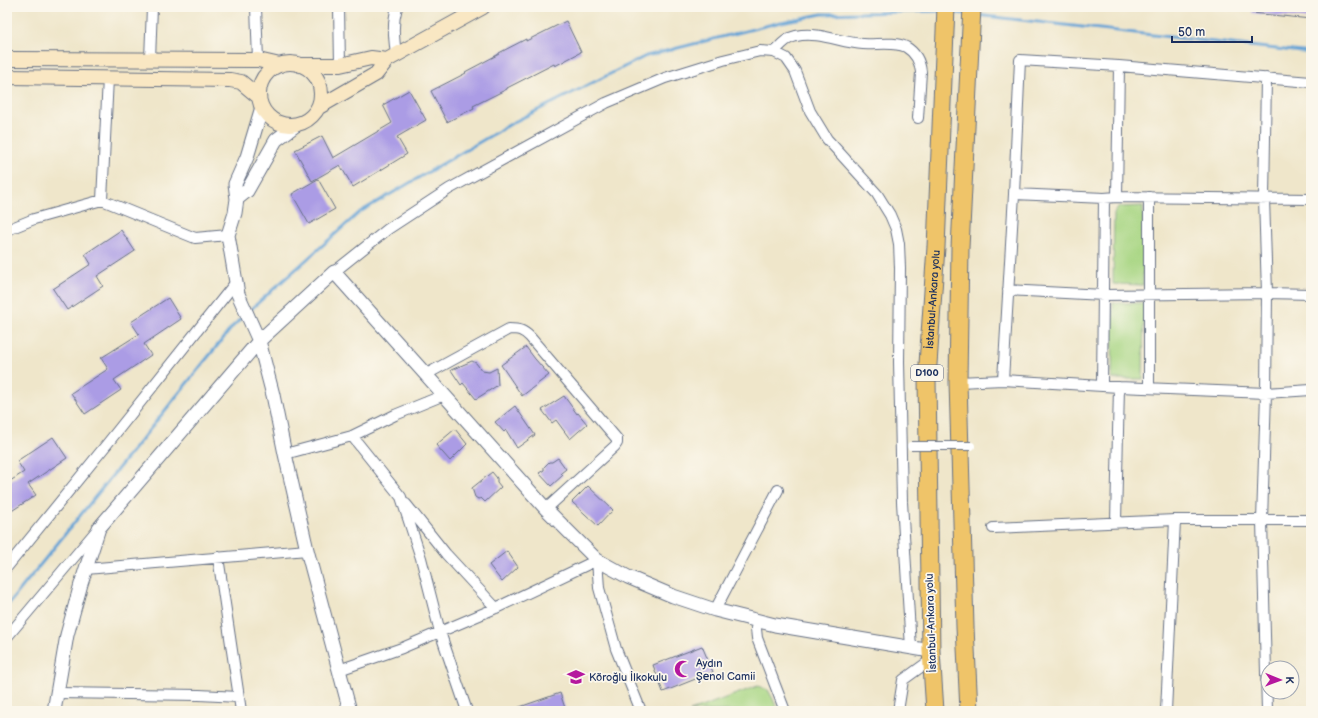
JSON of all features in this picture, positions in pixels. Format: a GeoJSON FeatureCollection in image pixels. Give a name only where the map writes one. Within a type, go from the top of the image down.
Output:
{"type":"FeatureCollection","features":[{"type":"Feature","properties":{"kind":"highway","name":"İstanbul-Ankara yolu"},"geometry":{"type":"LineString","coordinates":[[935,711],[932,655],[927,379],[936,247],[946,7]]}},
{"type":"Feature","properties":{"kind":"highway","name":"D100"},"geometry":{"type":"LineString","coordinates":[[969,711],[964,627],[958,382],[960,248],[972,7]]}},
{"type":"Feature","properties":{"kind":"main road"},"geometry":{"type":"LineString","coordinates":[[319,106],[376,74],[391,58],[483,7]]}},
{"type":"Feature","properties":{"kind":"main road"},"geometry":{"type":"LineString","coordinates":[[260,102],[260,87],[264,78],[271,70],[280,65],[290,63],[300,65],[340,65],[371,58],[391,58]]}},
{"type":"Feature","properties":{"kind":"main road"},"geometry":{"type":"LineString","coordinates":[[7,59],[258,60],[280,65]]}},
{"type":"Feature","properties":{"kind":"main road"},"geometry":{"type":"LineString","coordinates":[[7,77],[230,80],[241,82],[260,102],[267,116],[275,122],[285,125],[296,125],[305,122],[313,115],[319,106],[321,97],[320,86],[316,77],[309,69],[300,65]]}},
{"type":"Feature","properties":{"kind":"street"},"geometry":{"type":"LineString","coordinates":[[150,59],[152,7]]}},
{"type":"Feature","properties":{"kind":"street"},"geometry":{"type":"LineString","coordinates":[[256,7],[258,60]]}},
{"type":"Feature","properties":{"kind":"street"},"geometry":{"type":"LineString","coordinates":[[339,7],[340,65]]}},
{"type":"Feature","properties":{"kind":"street"},"geometry":{"type":"LineString","coordinates":[[391,58],[394,21],[398,7]]}},
{"type":"Feature","properties":{"kind":"street"},"geometry":{"type":"LineString","coordinates":[[774,52],[785,41],[803,35],[816,35],[861,44],[892,44],[903,46],[912,51],[921,66],[918,118]]}},
{"type":"Feature","properties":{"kind":"street"},"geometry":{"type":"LineString","coordinates":[[7,637],[259,341],[334,272],[388,229],[449,188],[606,103],[665,78],[723,60],[760,51],[774,52],[786,58],[795,71],[810,110],[827,139],[877,194],[896,229],[899,244],[900,268],[899,362],[902,495],[911,648]]}},
{"type":"Feature","properties":{"kind":"street"},"geometry":{"type":"LineString","coordinates":[[1003,380],[1020,60],[1120,66],[1311,82]]}},
{"type":"Feature","properties":{"kind":"street"},"geometry":{"type":"LineString","coordinates":[[1117,197],[1120,66]]}},
{"type":"Feature","properties":{"kind":"street"},"geometry":{"type":"LineString","coordinates":[[102,200],[108,78]]}},
{"type":"Feature","properties":{"kind":"street"},"geometry":{"type":"LineString","coordinates":[[1266,78],[1264,198],[1267,292],[1266,393],[1262,521],[1267,711]]}},
{"type":"Feature","properties":{"kind":"street"},"geometry":{"type":"LineString","coordinates":[[260,102],[247,157],[235,184],[237,199],[235,213],[228,235],[238,294],[259,341],[273,395],[306,550],[350,711]]}},
{"type":"Feature","properties":{"kind":"street"},"geometry":{"type":"LineString","coordinates":[[237,199],[247,191],[276,140],[296,125]]}},
{"type":"Feature","properties":{"kind":"street"},"geometry":{"type":"LineString","coordinates":[[1014,194],[1104,198],[1149,197],[1311,199]]}},
{"type":"Feature","properties":{"kind":"street"},"geometry":{"type":"LineString","coordinates":[[1149,197],[1149,388]]}},
{"type":"Feature","properties":{"kind":"street"},"geometry":{"type":"LineString","coordinates":[[1102,386],[1104,198]]}},
{"type":"Feature","properties":{"kind":"street"},"geometry":{"type":"LineString","coordinates":[[7,230],[34,219],[102,200],[195,238],[228,235]]}},
{"type":"Feature","properties":{"kind":"street"},"geometry":{"type":"LineString","coordinates":[[334,272],[546,509],[597,560],[628,577],[673,596],[715,610],[775,626],[911,648],[932,655]]}},
{"type":"Feature","properties":{"kind":"street"},"geometry":{"type":"LineString","coordinates":[[7,567],[236,282]]}},
{"type":"Feature","properties":{"kind":"street"},"geometry":{"type":"LineString","coordinates":[[1008,290],[1104,295],[1267,292],[1311,294]]}},
{"type":"Feature","properties":{"kind":"street"},"geometry":{"type":"LineString","coordinates":[[425,375],[509,329],[518,329],[525,332],[530,337],[617,439],[615,446],[546,509]]}},
{"type":"Feature","properties":{"kind":"street"},"geometry":{"type":"LineString","coordinates":[[958,382],[1003,380],[1119,387],[1266,393],[1311,390]]}},
{"type":"Feature","properties":{"kind":"street"},"geometry":{"type":"LineString","coordinates":[[1116,522],[1119,387]]}},
{"type":"Feature","properties":{"kind":"street"},"geometry":{"type":"LineString","coordinates":[[285,454],[352,436],[395,415],[444,395]]}},
{"type":"Feature","properties":{"kind":"street"},"geometry":{"type":"LineString","coordinates":[[352,436],[446,554],[496,608]]}},
{"type":"Feature","properties":{"kind":"street"},"geometry":{"type":"LineString","coordinates":[[911,446],[971,446]]}},
{"type":"Feature","properties":{"kind":"street"},"geometry":{"type":"LineString","coordinates":[[715,610],[778,490]]}},
{"type":"Feature","properties":{"kind":"street"},"geometry":{"type":"LineString","coordinates":[[401,498],[421,558],[440,632],[467,711]]}},
{"type":"Feature","properties":{"kind":"street"},"geometry":{"type":"LineString","coordinates":[[1166,711],[1175,520]]}},
{"type":"Feature","properties":{"kind":"street"},"geometry":{"type":"LineString","coordinates":[[993,528],[1175,520],[1311,520]]}},
{"type":"Feature","properties":{"kind":"street"},"geometry":{"type":"LineString","coordinates":[[54,711],[67,636],[99,528]]}},
{"type":"Feature","properties":{"kind":"street"},"geometry":{"type":"LineString","coordinates":[[86,569],[306,550]]}},
{"type":"Feature","properties":{"kind":"street"},"geometry":{"type":"LineString","coordinates":[[218,557],[241,711]]}},
{"type":"Feature","properties":{"kind":"street"},"geometry":{"type":"LineString","coordinates":[[339,670],[402,648],[440,632],[496,608],[597,560]]}},
{"type":"Feature","properties":{"kind":"street"},"geometry":{"type":"LineString","coordinates":[[597,560],[599,588],[616,649],[641,711]]}},
{"type":"Feature","properties":{"kind":"street"},"geometry":{"type":"LineString","coordinates":[[757,621],[757,638],[785,711]]}},
{"type":"Feature","properties":{"kind":"street"},"geometry":{"type":"LineString","coordinates":[[898,711],[903,680],[932,655]]}},
{"type":"Feature","properties":{"kind":"street"},"geometry":{"type":"LineString","coordinates":[[57,693],[239,697]]}},
{"type":"Feature","properties":{"kind":"green space"},"geometry":{"type":"Polygon","coordinates":[[[1143,206],[1143,285],[1113,284],[1114,213],[1119,207],[1143,206]]]}},
{"type":"Feature","properties":{"kind":"green space"},"geometry":{"type":"Polygon","coordinates":[[[1113,303],[1144,303],[1143,379],[1112,379],[1113,303]]]}},
{"type":"Feature","properties":{"kind":"green space"},"geometry":{"type":"Polygon","coordinates":[[[758,686],[768,690],[778,711],[690,711],[758,686]]]}},
{"type":"Feature","properties":{"kind":"building"},"geometry":{"type":"Polygon","coordinates":[[[1252,7],[1311,7],[1311,19],[1252,13],[1252,7]]]}},
{"type":"Feature","properties":{"kind":"building"},"geometry":{"type":"Polygon","coordinates":[[[566,21],[581,52],[555,66],[554,64],[507,88],[447,122],[431,91],[526,39],[526,41],[566,21]]]}},
{"type":"Feature","properties":{"kind":"building"},"geometry":{"type":"Polygon","coordinates":[[[409,90],[426,120],[397,137],[407,154],[353,187],[340,165],[312,181],[295,150],[322,136],[333,158],[392,123],[383,105],[409,90]]]}},
{"type":"Feature","properties":{"kind":"building"},"geometry":{"type":"Polygon","coordinates":[[[318,179],[335,209],[309,224],[292,194],[318,179]]]}},
{"type":"Feature","properties":{"kind":"building"},"geometry":{"type":"Polygon","coordinates":[[[121,230],[135,251],[97,276],[103,286],[67,310],[53,289],[91,264],[85,254],[121,230]]]}},
{"type":"Feature","properties":{"kind":"building"},"geometry":{"type":"Polygon","coordinates":[[[168,298],[181,319],[144,344],[151,355],[114,380],[121,390],[85,414],[71,393],[108,369],[101,358],[139,334],[131,322],[168,298]]]}},
{"type":"Feature","properties":{"kind":"building"},"geometry":{"type":"Polygon","coordinates":[[[526,347],[549,375],[522,396],[501,365],[526,347]]]}},
{"type":"Feature","properties":{"kind":"building"},"geometry":{"type":"Polygon","coordinates":[[[472,361],[476,363],[482,371],[489,372],[497,368],[498,385],[476,399],[463,383],[461,385],[451,370],[472,361]]]}},
{"type":"Feature","properties":{"kind":"building"},"geometry":{"type":"Polygon","coordinates":[[[564,396],[577,414],[578,413],[587,424],[570,439],[556,420],[552,423],[542,410],[564,396]]]}},
{"type":"Feature","properties":{"kind":"building"},"geometry":{"type":"Polygon","coordinates":[[[515,406],[535,435],[517,448],[506,430],[504,432],[495,422],[515,406]]]}},
{"type":"Feature","properties":{"kind":"building"},"geometry":{"type":"Polygon","coordinates":[[[455,429],[467,444],[450,461],[436,445],[455,429]]]}},
{"type":"Feature","properties":{"kind":"building"},"geometry":{"type":"Polygon","coordinates":[[[53,437],[67,458],[28,484],[36,495],[7,514],[7,483],[24,472],[17,461],[53,437]]]}},
{"type":"Feature","properties":{"kind":"building"},"geometry":{"type":"Polygon","coordinates":[[[558,458],[566,469],[561,473],[563,475],[551,486],[539,473],[544,470],[544,467],[549,462],[552,462],[558,458]]]}},
{"type":"Feature","properties":{"kind":"building"},"geometry":{"type":"Polygon","coordinates":[[[492,472],[497,478],[497,482],[501,487],[485,502],[481,498],[478,499],[475,497],[472,488],[492,472]]]}},
{"type":"Feature","properties":{"kind":"building"},"geometry":{"type":"Polygon","coordinates":[[[588,486],[613,510],[598,526],[572,502],[588,486]]]}},
{"type":"Feature","properties":{"kind":"building"},"geometry":{"type":"Polygon","coordinates":[[[507,551],[518,567],[502,582],[489,565],[507,551]]]}},
{"type":"Feature","properties":{"kind":"building","name":"Aydın Şenol Camii"},"geometry":{"type":"Polygon","coordinates":[[[702,646],[713,672],[663,692],[653,665],[702,646]]]}},
{"type":"Feature","properties":{"kind":"building"},"geometry":{"type":"Polygon","coordinates":[[[560,693],[566,711],[511,711],[511,710],[560,693]]]}},
{"type":"Feature","properties":{"kind":"waterway"},"geometry":{"type":"LineString","coordinates":[[249,311],[360,212],[514,122],[646,56],[781,22],[822,14],[941,11]]}},
{"type":"Feature","properties":{"kind":"waterway"},"geometry":{"type":"LineString","coordinates":[[950,12],[967,14]]}},
{"type":"Feature","properties":{"kind":"waterway"},"geometry":{"type":"LineString","coordinates":[[976,15],[1311,53]]}},
{"type":"Feature","properties":{"kind":"waterway"},"geometry":{"type":"LineString","coordinates":[[7,606],[234,325],[244,316]]}},
{"type":"Feature","properties":{"kind":"place","name":"Aydın Şenol Camii"},"geometry":{"type":"Point","coordinates":[683,669]}},
{"type":"Feature","properties":{"kind":"place","name":"Köroğlu İlkokulu"},"geometry":{"type":"Point","coordinates":[576,677]}}]}
